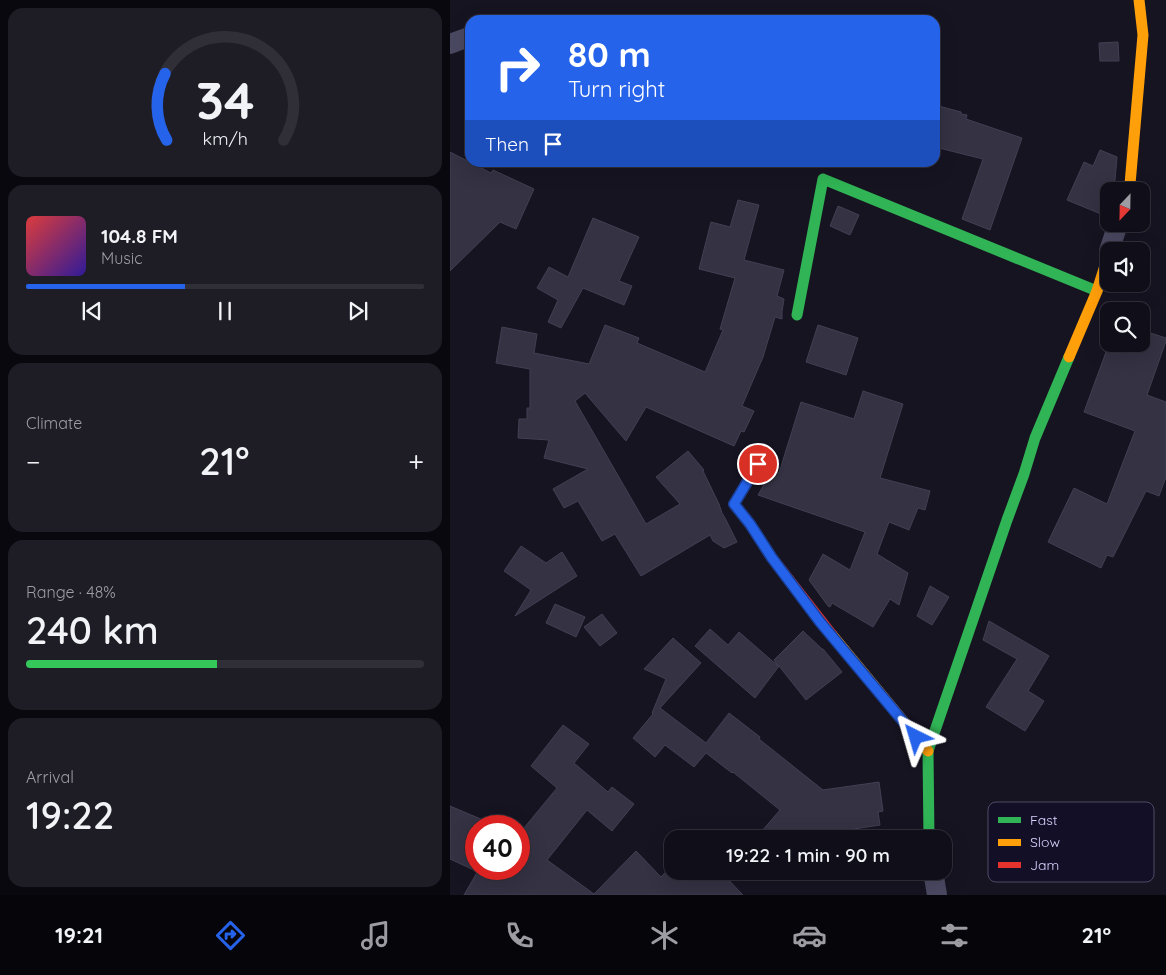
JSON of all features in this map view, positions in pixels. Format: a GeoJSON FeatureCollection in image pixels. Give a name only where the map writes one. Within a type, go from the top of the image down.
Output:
{"type":"FeatureCollection","features":[{"type":"Feature","properties":{"kind":"street"},"geometry":{"type":"LineString","coordinates":[[1130,182],[1143,35],[1139,0]]}},
{"type":"Feature","properties":{"kind":"street"},"geometry":{"type":"LineString","coordinates":[[797,315],[824,179],[1097,292]]}},
{"type":"Feature","properties":{"kind":"street"},"geometry":{"type":"LineString","coordinates":[[929,830],[928,751],[1036,438],[1100,282]]}},
{"type":"Feature","properties":{"kind":"street"},"geometry":{"type":"LineString","coordinates":[[758,464],[734,504],[820,622],[928,751]]}},
{"type":"Feature","properties":{"kind":"street"},"geometry":{"type":"LineString","coordinates":[[934,880],[937,895]]}},
{"type":"Feature","properties":{"kind":"building"},"geometry":{"type":"Polygon","coordinates":[[[1118,42],[1119,61],[1100,61],[1099,43],[1118,42]]]}},
{"type":"Feature","properties":{"kind":"building"},"geometry":{"type":"Polygon","coordinates":[[[940,106],[961,112],[961,114],[967,115],[966,119],[1022,138],[990,230],[962,219],[983,159],[940,148],[940,106]]]}},
{"type":"Feature","properties":{"kind":"building"},"geometry":{"type":"Polygon","coordinates":[[[1100,150],[1117,157],[1114,182],[1100,182],[1100,214],[1067,200],[1084,162],[1093,166],[1100,150]]]}},
{"type":"Feature","properties":{"kind":"building"},"geometry":{"type":"Polygon","coordinates":[[[450,152],[465,160],[465,167],[479,167],[491,173],[493,170],[534,189],[516,229],[500,222],[450,271],[450,152]]]}},
{"type":"Feature","properties":{"kind":"building"},"geometry":{"type":"Polygon","coordinates":[[[738,200],[759,205],[744,260],[784,270],[777,296],[784,299],[782,319],[775,317],[763,357],[742,406],[754,411],[744,432],[741,431],[734,446],[646,407],[626,441],[585,393],[575,401],[646,524],[680,504],[656,477],[688,451],[704,470],[722,513],[737,542],[724,548],[713,541],[710,535],[641,576],[615,534],[602,541],[578,501],[564,508],[553,489],[588,469],[544,458],[549,440],[518,438],[519,419],[527,419],[527,408],[530,408],[530,369],[496,363],[502,327],[537,334],[534,353],[589,364],[605,325],[639,338],[637,343],[705,372],[723,330],[720,329],[735,278],[699,269],[711,222],[730,227],[738,200]]]}},
{"type":"Feature","properties":{"kind":"building"},"geometry":{"type":"Polygon","coordinates":[[[838,206],[859,215],[850,235],[830,226],[838,206]]]}},
{"type":"Feature","properties":{"kind":"building"},"geometry":{"type":"Polygon","coordinates":[[[593,218],[639,237],[619,281],[632,286],[624,305],[583,288],[561,328],[548,322],[558,300],[537,288],[549,267],[568,277],[593,218]]]}},
{"type":"Feature","properties":{"kind":"building"},"geometry":{"type":"Polygon","coordinates":[[[818,325],[858,338],[846,375],[806,362],[818,325]]]}},
{"type":"Feature","properties":{"kind":"building"},"geometry":{"type":"Polygon","coordinates":[[[1150,333],[1166,338],[1147,395],[1166,402],[1166,477],[1159,496],[1146,491],[1113,557],[1107,555],[1101,568],[1048,542],[1074,488],[1107,504],[1135,431],[1084,412],[1106,352],[1150,352],[1150,333]]]}},
{"type":"Feature","properties":{"kind":"building"},"geometry":{"type":"Polygon","coordinates":[[[863,391],[903,404],[880,478],[930,491],[925,510],[918,508],[909,530],[889,522],[877,554],[908,573],[899,605],[890,599],[873,627],[832,603],[830,607],[828,606],[809,580],[823,554],[850,570],[865,532],[758,495],[773,469],[779,473],[801,402],[854,419],[863,391]]]}},
{"type":"Feature","properties":{"kind":"building"},"geometry":{"type":"Polygon","coordinates":[[[521,546],[546,563],[562,552],[577,576],[515,616],[531,590],[504,571],[521,546]]]}},
{"type":"Feature","properties":{"kind":"building"},"geometry":{"type":"Polygon","coordinates":[[[930,586],[949,597],[932,625],[917,616],[930,586]]]}},
{"type":"Feature","properties":{"kind":"building"},"geometry":{"type":"Polygon","coordinates":[[[555,604],[585,617],[576,637],[546,623],[555,604]]]}},
{"type":"Feature","properties":{"kind":"building"},"geometry":{"type":"Polygon","coordinates":[[[602,614],[617,633],[600,646],[584,627],[602,614]]]}},
{"type":"Feature","properties":{"kind":"building"},"geometry":{"type":"Polygon","coordinates":[[[989,621],[1049,656],[1028,691],[1044,701],[1025,731],[986,707],[1017,659],[983,640],[989,621]]]}},
{"type":"Feature","properties":{"kind":"building"},"geometry":{"type":"Polygon","coordinates":[[[710,629],[728,645],[739,632],[778,666],[774,660],[803,631],[823,649],[842,672],[806,700],[779,666],[755,698],[695,646],[710,629]]]}},
{"type":"Feature","properties":{"kind":"building"},"geometry":{"type":"Polygon","coordinates":[[[673,638],[701,663],[660,708],[706,743],[729,713],[823,790],[879,782],[883,811],[878,812],[880,825],[847,830],[763,830],[780,810],[733,772],[706,753],[694,767],[665,745],[655,757],[633,738],[653,714],[666,679],[644,669],[673,638]]]}},
{"type":"Feature","properties":{"kind":"building"},"geometry":{"type":"Polygon","coordinates":[[[563,725],[589,744],[574,763],[608,792],[612,787],[634,804],[612,831],[587,810],[547,860],[594,894],[636,851],[661,877],[664,874],[664,880],[729,880],[743,895],[464,895],[473,880],[530,880],[530,821],[557,788],[531,766],[563,725]]]}},
{"type":"Feature","properties":{"kind":"building"},"geometry":{"type":"Polygon","coordinates":[[[450,806],[471,815],[465,815],[465,866],[450,859],[450,806]]]}},
{"type":"Feature","properties":{"kind":"traffic: fast"},"geometry":{"type":"LineString","coordinates":[[797,315],[823,179],[1097,291]]}},
{"type":"Feature","properties":{"kind":"traffic: fast"},"geometry":{"type":"LineString","coordinates":[[929,830],[928,751],[1035,438],[1069,357]]}},
{"type":"Feature","properties":{"kind":"traffic: slow"},"geometry":{"type":"LineString","coordinates":[[1130,182],[1143,35],[1139,0]]}},
{"type":"Feature","properties":{"kind":"traffic: slow"},"geometry":{"type":"LineString","coordinates":[[1069,357],[1100,282]]}},
{"type":"Feature","properties":{"kind":"traffic: slow"},"geometry":{"type":"LineString","coordinates":[[832,635],[928,751]]}},
{"type":"Feature","properties":{"kind":"traffic: jam"},"geometry":{"type":"LineString","coordinates":[[758,464],[734,504],[750,524],[772,558],[832,635]]}},
{"type":"Feature","properties":{"kind":"route"},"geometry":{"type":"LineString","coordinates":[[758,464],[734,504],[820,622],[916,737]]}}]}
